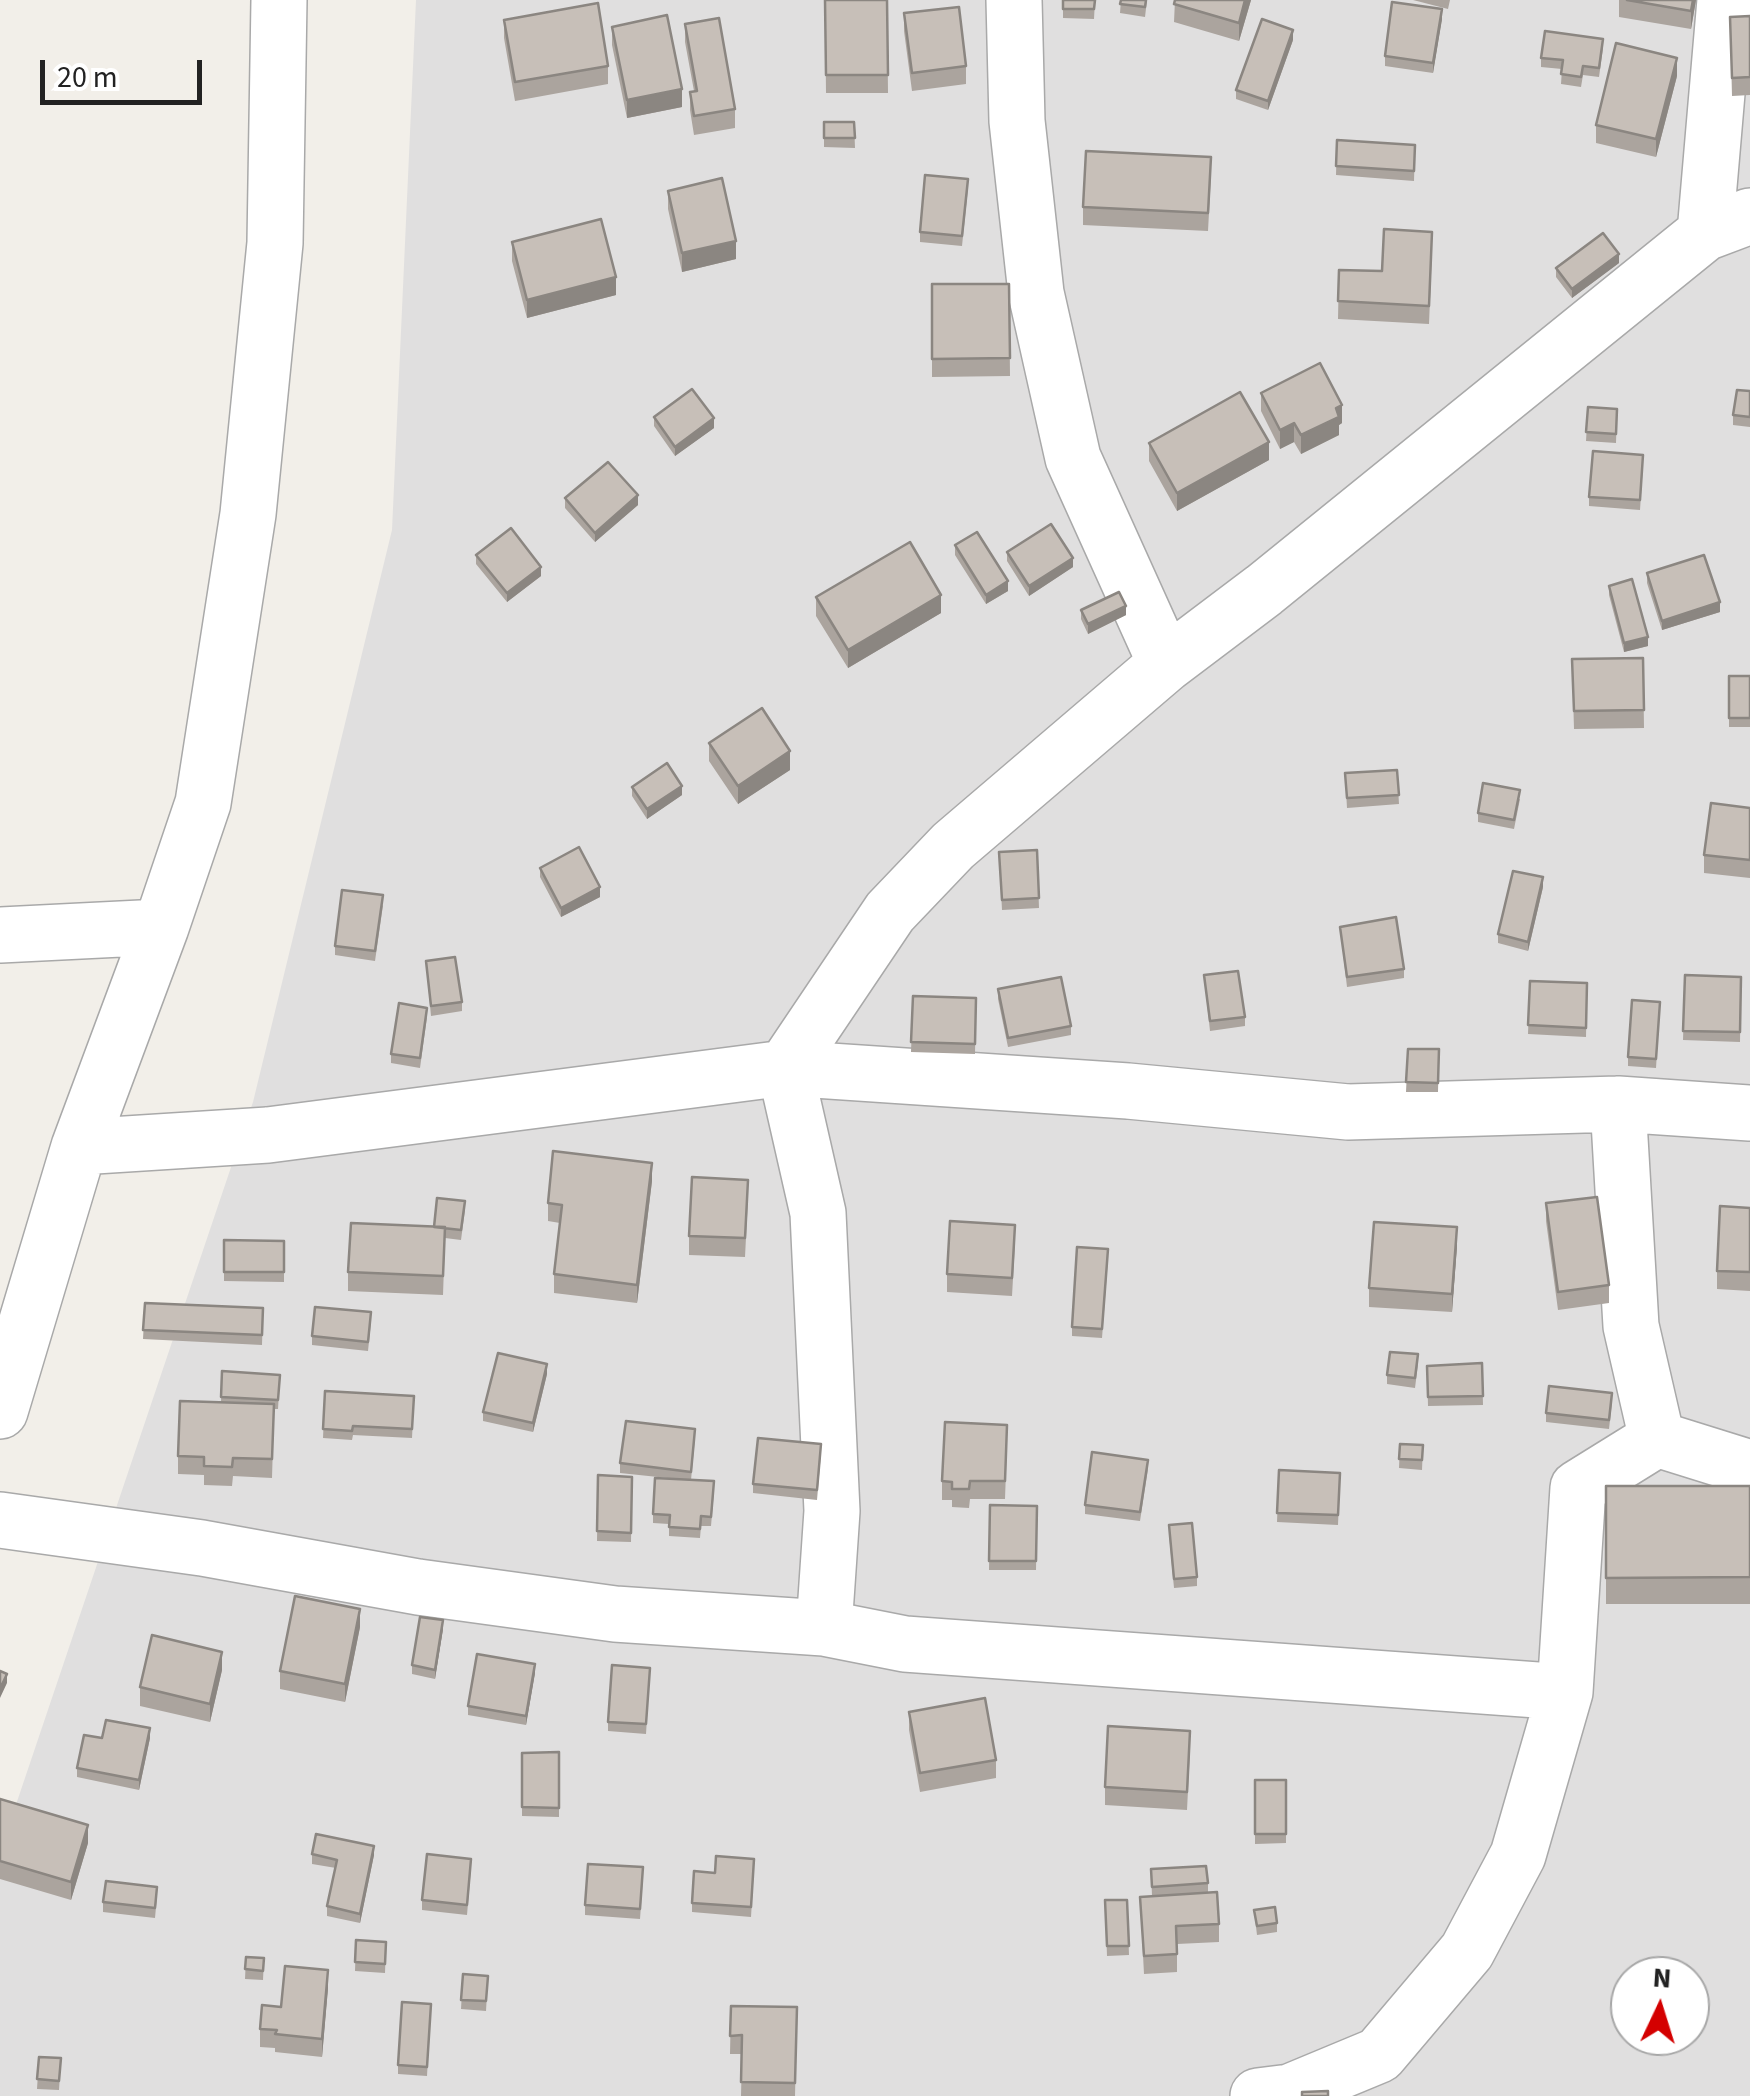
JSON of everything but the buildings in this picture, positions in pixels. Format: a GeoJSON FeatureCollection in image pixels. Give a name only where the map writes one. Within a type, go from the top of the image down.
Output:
{"type":"FeatureCollection","features":[{"type":"Feature","properties":{"kind":"street"},"geometry":{"type":"LineString","coordinates":[[0,1411],[78,1146],[203,803],[248,514],[275,243],[279,0]]}},
{"type":"Feature","properties":{"kind":"street"},"geometry":{"type":"LineString","coordinates":[[1014,0],[1017,122],[1036,293],[1073,458],[1166,664]]}},
{"type":"Feature","properties":{"kind":"street"},"geometry":{"type":"LineString","coordinates":[[824,1628],[832,1510],[818,1212],[786,1068],[890,912],[953,846],[1166,664],[1728,225],[1725,0]]}},
{"type":"Feature","properties":{"kind":"street"},"geometry":{"type":"LineString","coordinates":[[0,935],[161,927]]}},
{"type":"Feature","properties":{"kind":"street"},"geometry":{"type":"LineString","coordinates":[[78,1146],[268,1135],[786,1068],[1110,1090],[1348,1112],[1618,1104],[1750,1113]]}},
{"type":"Feature","properties":{"kind":"street"},"geometry":{"type":"LineString","coordinates":[[1618,1104],[1631,1326],[1657,1440]]}},
{"type":"Feature","properties":{"kind":"street"},"geometry":{"type":"LineString","coordinates":[[1258,2096],[1290,2092],[1379,2055],[1467,1952],[1518,1855],[1565,1692],[1578,1488],[1657,1440],[1750,1468]]}},
{"type":"Feature","properties":{"kind":"street"},"geometry":{"type":"LineString","coordinates":[[0,1520],[202,1548],[418,1587],[596,1611],[824,1628],[905,1644],[1565,1692]]}},
{"type":"Feature","properties":{"kind":"shaded area"},"geometry":{"type":"Polygon","coordinates":[[[416,0],[1750,0],[1750,2096],[0,2096],[0,1852],[253,1102],[392,530],[416,0]]]}}]}
